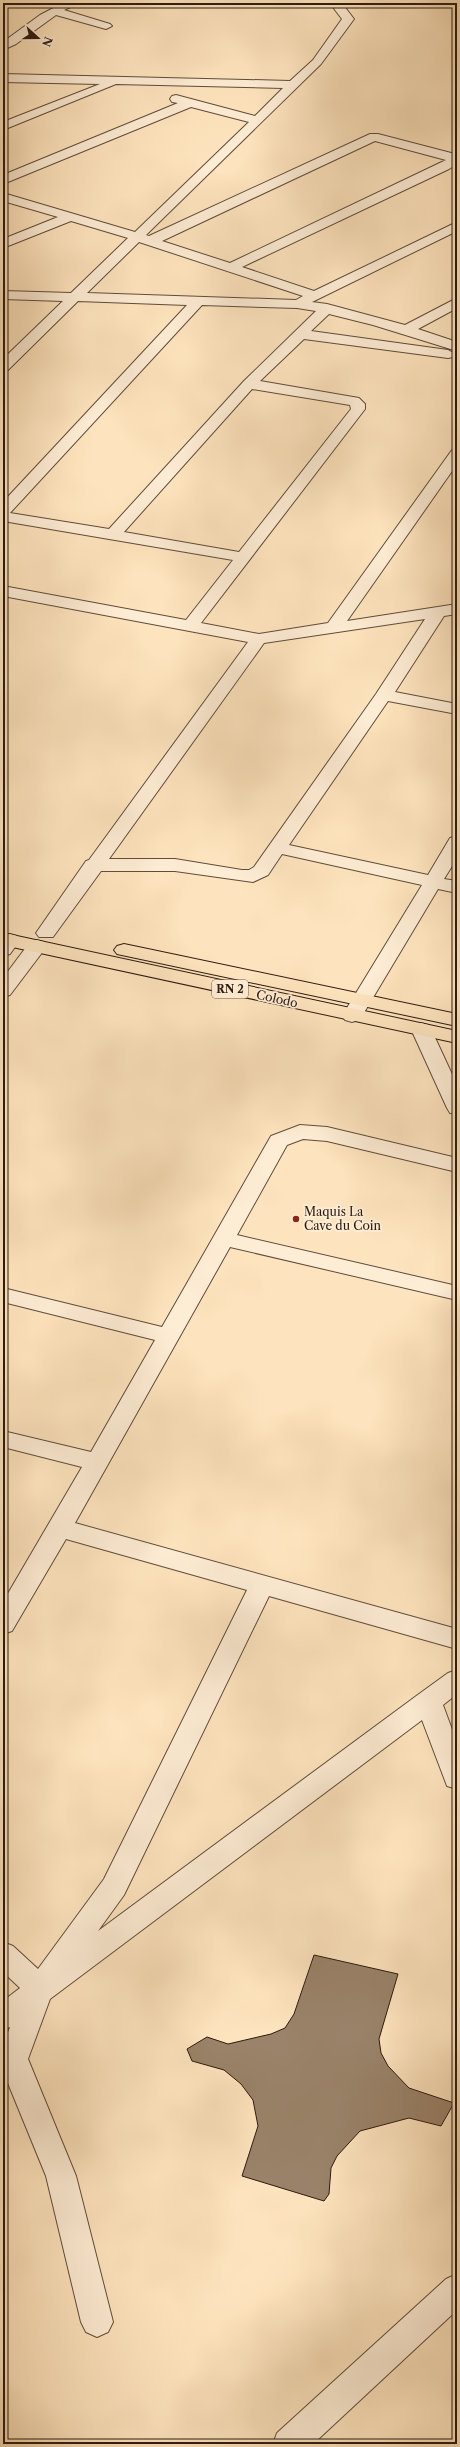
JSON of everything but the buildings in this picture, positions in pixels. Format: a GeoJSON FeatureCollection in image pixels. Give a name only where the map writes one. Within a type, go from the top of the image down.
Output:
{"type":"FeatureCollection","features":[{"type":"Feature","properties":{"kind":"main road","name":"Colodo"},"geometry":{"type":"LineString","coordinates":[[5,938],[41,940],[357,1008],[457,1020]]}},
{"type":"Feature","properties":{"kind":"main road","name":"Colodo"},"geometry":{"type":"LineString","coordinates":[[357,1008],[421,1029],[457,1037]]}},
{"type":"Feature","properties":{"kind":"street"},"geometry":{"type":"LineString","coordinates":[[3,47],[21,36],[29,27],[54,11],[73,3]]}},
{"type":"Feature","properties":{"kind":"street"},"geometry":{"type":"LineString","coordinates":[[3,367],[135,236],[317,62],[348,20],[338,6],[340,3]]}},
{"type":"Feature","properties":{"kind":"street"},"geometry":{"type":"LineString","coordinates":[[54,11],[106,26]]}},
{"type":"Feature","properties":{"kind":"street"},"geometry":{"type":"LineString","coordinates":[[3,78],[111,82],[293,85]]}},
{"type":"Feature","properties":{"kind":"street"},"geometry":{"type":"LineString","coordinates":[[3,126],[111,82],[256,120]]}},
{"type":"Feature","properties":{"kind":"street"},"geometry":{"type":"LineString","coordinates":[[3,180],[189,103]]}},
{"type":"Feature","properties":{"kind":"street"},"geometry":{"type":"LineString","coordinates":[[150,241],[374,137],[451,157],[453,161],[230,268]]}},
{"type":"Feature","properties":{"kind":"street"},"geometry":{"type":"LineString","coordinates":[[3,197],[135,236],[312,296]]}},
{"type":"Feature","properties":{"kind":"street"},"geometry":{"type":"LineString","coordinates":[[3,244],[70,217]]}},
{"type":"Feature","properties":{"kind":"street"},"geometry":{"type":"LineString","coordinates":[[297,304],[457,226]]}},
{"type":"Feature","properties":{"kind":"street"},"geometry":{"type":"LineString","coordinates":[[3,295],[297,304],[327,308],[406,330],[457,347]]}},
{"type":"Feature","properties":{"kind":"street"},"geometry":{"type":"LineString","coordinates":[[3,511],[199,300]]}},
{"type":"Feature","properties":{"kind":"street"},"geometry":{"type":"LineString","coordinates":[[406,330],[457,302]]}},
{"type":"Feature","properties":{"kind":"street"},"geometry":{"type":"LineString","coordinates":[[114,533],[249,384],[327,308]]}},
{"type":"Feature","properties":{"kind":"street"},"geometry":{"type":"LineString","coordinates":[[300,334],[457,355]]}},
{"type":"Feature","properties":{"kind":"street"},"geometry":{"type":"LineString","coordinates":[[190,626],[358,409],[358,404],[354,401],[249,384]]}},
{"type":"Feature","properties":{"kind":"street"},"geometry":{"type":"LineString","coordinates":[[336,626],[457,453]]}},
{"type":"Feature","properties":{"kind":"street"},"geometry":{"type":"LineString","coordinates":[[3,516],[114,533],[243,557]]}},
{"type":"Feature","properties":{"kind":"street"},"geometry":{"type":"LineString","coordinates":[[3,591],[259,639],[336,626],[457,609]]}},
{"type":"Feature","properties":{"kind":"street"},"geometry":{"type":"LineString","coordinates":[[94,865],[154,864],[253,876],[262,871],[384,695],[438,612]]}},
{"type":"Feature","properties":{"kind":"street"},"geometry":{"type":"LineString","coordinates":[[3,991],[259,639]]}},
{"type":"Feature","properties":{"kind":"street"},"geometry":{"type":"LineString","coordinates":[[384,695],[457,709]]}},
{"type":"Feature","properties":{"kind":"street"},"geometry":{"type":"LineString","coordinates":[[357,1008],[457,842]]}},
{"type":"Feature","properties":{"kind":"street"},"geometry":{"type":"LineString","coordinates":[[278,848],[457,887]]}},
{"type":"Feature","properties":{"kind":"street"},"geometry":{"type":"LineString","coordinates":[[421,1029],[457,1108]]}},
{"type":"Feature","properties":{"kind":"street"},"geometry":{"type":"LineString","coordinates":[[3,1624],[60,1528],[96,1462],[225,1239],[279,1141],[300,1132],[327,1134],[457,1165]]}},
{"type":"Feature","properties":{"kind":"street"},"geometry":{"type":"LineString","coordinates":[[225,1239],[457,1293]]}},
{"type":"Feature","properties":{"kind":"street"},"geometry":{"type":"LineString","coordinates":[[3,1294],[168,1336]]}},
{"type":"Feature","properties":{"kind":"street"},"geometry":{"type":"LineString","coordinates":[[3,1439],[96,1462]]}},
{"type":"Feature","properties":{"kind":"street"},"geometry":{"type":"LineString","coordinates":[[60,1528],[457,1639]]}},
{"type":"Feature","properties":{"kind":"street"},"geometry":{"type":"LineString","coordinates":[[97,2322],[61,2176],[13,2059],[39,1988],[114,1886],[262,1584]]}},
{"type":"Feature","properties":{"kind":"street"},"geometry":{"type":"LineString","coordinates":[[3,2017],[39,1988],[457,1680]]}},
{"type":"Feature","properties":{"kind":"street"},"geometry":{"type":"LineString","coordinates":[[428,1701],[457,1778]]}},
{"type":"Feature","properties":{"kind":"street"},"geometry":{"type":"LineString","coordinates":[[3,1954],[39,1988]]}},
{"type":"Feature","properties":{"kind":"street"},"geometry":{"type":"LineString","coordinates":[[289,2444],[457,2289]]}},
{"type":"Feature","properties":{"kind":"place","name":"Maquis La Cave du Coin"},"geometry":{"type":"Point","coordinates":[296,1219]}}]}
